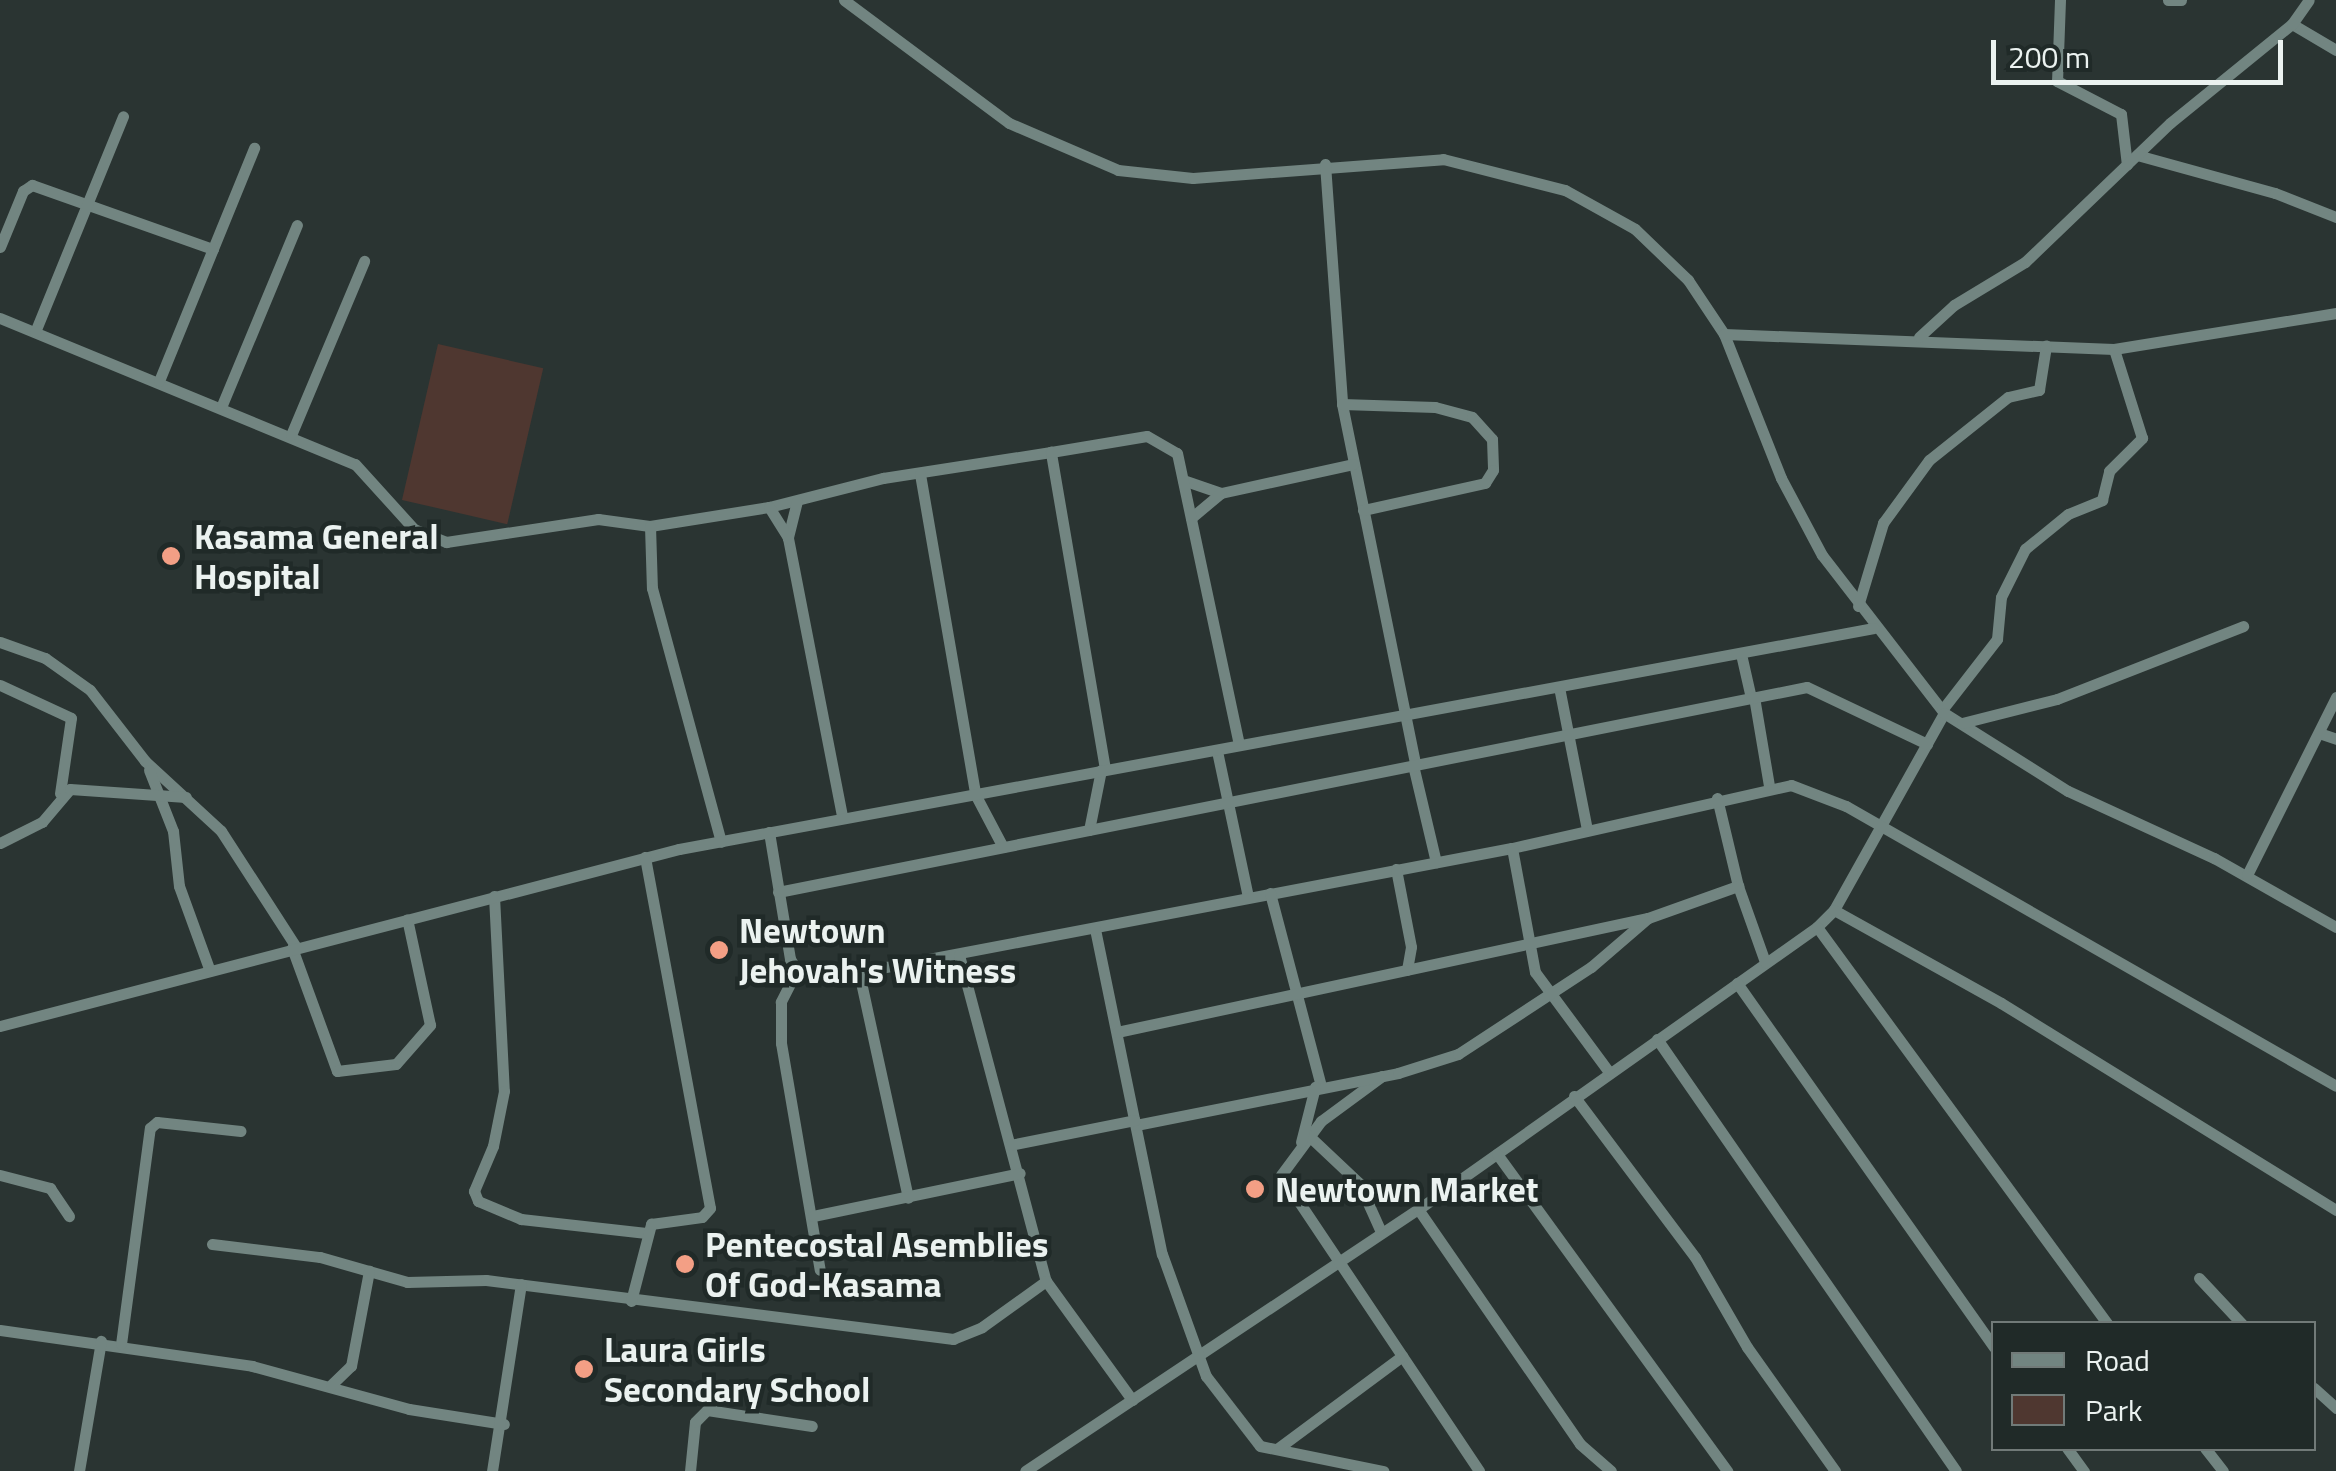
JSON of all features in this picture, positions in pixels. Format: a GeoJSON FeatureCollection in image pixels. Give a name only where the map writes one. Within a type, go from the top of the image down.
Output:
{"type":"FeatureCollection","features":[{"type":"Feature","properties":{"kind":"street"},"geometry":{"type":"LineString","coordinates":[[844,0],[1009,123],[1118,170],[1178,178],[1325,164],[1444,159],[1566,190],[1648,240],[1688,280],[1724,334],[1780,478],[1858,606],[1943,711],[2068,790],[2247,875],[2336,927]]}},
{"type":"Feature","properties":{"kind":"street"},"geometry":{"type":"LineString","coordinates":[[2060,0],[2057,80],[2120,114],[2132,160]]}},
{"type":"Feature","properties":{"kind":"street"},"geometry":{"type":"LineString","coordinates":[[2168,0],[2181,0]]}},
{"type":"Feature","properties":{"kind":"street"},"geometry":{"type":"LineString","coordinates":[[1919,336],[1954,306],[2025,262],[2132,160],[2292,24],[2309,0]]}},
{"type":"Feature","properties":{"kind":"street"},"geometry":{"type":"LineString","coordinates":[[2292,24],[2336,50]]}},
{"type":"Feature","properties":{"kind":"street"},"geometry":{"type":"LineString","coordinates":[[35,332],[123,116]]}},
{"type":"Feature","properties":{"kind":"street"},"geometry":{"type":"LineString","coordinates":[[159,381],[254,148]]}},
{"type":"Feature","properties":{"kind":"street"},"geometry":{"type":"LineString","coordinates":[[2132,160],[2276,193],[2336,217]]}},
{"type":"Feature","properties":{"kind":"street"},"geometry":{"type":"LineString","coordinates":[[1325,164],[1342,404],[1436,862]]}},
{"type":"Feature","properties":{"kind":"street"},"geometry":{"type":"LineString","coordinates":[[0,248],[28,186],[90,202],[213,248]]}},
{"type":"Feature","properties":{"kind":"street"},"geometry":{"type":"LineString","coordinates":[[222,405],[297,225]]}},
{"type":"Feature","properties":{"kind":"street"},"geometry":{"type":"LineString","coordinates":[[291,435],[364,262]]}},
{"type":"Feature","properties":{"kind":"street"},"geometry":{"type":"LineString","coordinates":[[1724,334],[1919,336],[2114,349],[2336,313]]}},
{"type":"Feature","properties":{"kind":"street"},"geometry":{"type":"LineString","coordinates":[[0,318],[222,405],[365,471],[404,520],[446,542],[572,521],[650,526],[769,508],[920,474],[1154,436],[1177,453],[1239,744]]}},
{"type":"Feature","properties":{"kind":"street"},"geometry":{"type":"LineString","coordinates":[[1858,606],[1883,523],[1929,460],[2008,397],[2038,390],[2046,346]]}},
{"type":"Feature","properties":{"kind":"street"},"geometry":{"type":"LineString","coordinates":[[1025,1471],[1418,1209],[1817,927],[1834,910],[1943,711],[1996,638],[2001,597],[2025,549],[2068,514],[2102,500],[2108,471],[2140,442],[2142,425],[2114,349]]}},
{"type":"Feature","properties":{"kind":"street"},"geometry":{"type":"LineString","coordinates":[[1342,404],[1446,409],[1472,417],[1492,440],[1493,470],[1485,482],[1363,510]]}},
{"type":"Feature","properties":{"kind":"street"},"geometry":{"type":"LineString","coordinates":[[1051,452],[1103,769],[1089,830]]}},
{"type":"Feature","properties":{"kind":"street"},"geometry":{"type":"LineString","coordinates":[[1191,518],[1221,492],[1353,464]]}},
{"type":"Feature","properties":{"kind":"street"},"geometry":{"type":"LineString","coordinates":[[920,474],[975,794],[1004,847]]}},
{"type":"Feature","properties":{"kind":"street"},"geometry":{"type":"LineString","coordinates":[[1183,480],[1221,492]]}},
{"type":"Feature","properties":{"kind":"street"},"geometry":{"type":"LineString","coordinates":[[788,538],[797,501]]}},
{"type":"Feature","properties":{"kind":"street"},"geometry":{"type":"LineString","coordinates":[[769,508],[788,538],[842,816]]}},
{"type":"Feature","properties":{"kind":"street"},"geometry":{"type":"LineString","coordinates":[[630,525],[646,548],[721,842]]}},
{"type":"Feature","properties":{"kind":"street"},"geometry":{"type":"LineString","coordinates":[[646,548],[650,526]]}},
{"type":"Feature","properties":{"kind":"street"},"geometry":{"type":"LineString","coordinates":[[1962,723],[2056,699],[2242,626]]}},
{"type":"Feature","properties":{"kind":"street"},"geometry":{"type":"LineString","coordinates":[[0,1026],[645,856],[842,816],[1874,628]]}},
{"type":"Feature","properties":{"kind":"street"},"geometry":{"type":"LineString","coordinates":[[0,642],[70,672],[145,761],[221,830],[294,948],[337,1071],[396,1064],[430,1025],[407,919]]}},
{"type":"Feature","properties":{"kind":"street"},"geometry":{"type":"LineString","coordinates":[[1741,654],[1768,786]]}},
{"type":"Feature","properties":{"kind":"street"},"geometry":{"type":"LineString","coordinates":[[0,685],[72,718],[60,794],[42,822],[0,843]]}},
{"type":"Feature","properties":{"kind":"street"},"geometry":{"type":"LineString","coordinates":[[1558,687],[1587,830]]}},
{"type":"Feature","properties":{"kind":"street"},"geometry":{"type":"LineString","coordinates":[[778,892],[1752,697],[1817,690],[1927,744]]}},
{"type":"Feature","properties":{"kind":"street"},"geometry":{"type":"LineString","coordinates":[[2247,875],[2336,697]]}},
{"type":"Feature","properties":{"kind":"street"},"geometry":{"type":"LineString","coordinates":[[2319,733],[2336,739]]}},
{"type":"Feature","properties":{"kind":"street"},"geometry":{"type":"LineString","coordinates":[[1217,750],[1248,897]]}},
{"type":"Feature","properties":{"kind":"street"},"geometry":{"type":"LineString","coordinates":[[145,761],[161,796],[179,886],[210,971]]}},
{"type":"Feature","properties":{"kind":"street"},"geometry":{"type":"LineString","coordinates":[[796,970],[824,980],[1096,930],[1270,892],[1512,848],[1768,786],[1810,790],[1881,827],[2336,1086]]}},
{"type":"Feature","properties":{"kind":"street"},"geometry":{"type":"LineString","coordinates":[[60,794],[86,787],[186,797]]}},
{"type":"Feature","properties":{"kind":"street"},"geometry":{"type":"LineString","coordinates":[[1717,798],[1738,886],[1765,962]]}},
{"type":"Feature","properties":{"kind":"street"},"geometry":{"type":"LineString","coordinates":[[769,832],[796,970],[781,1002],[781,1042],[820,1270]]}},
{"type":"Feature","properties":{"kind":"street"},"geometry":{"type":"LineString","coordinates":[[1512,848],[1536,972],[1609,1072]]}},
{"type":"Feature","properties":{"kind":"street"},"geometry":{"type":"LineString","coordinates":[[632,1301],[646,1233],[657,1221],[702,1217],[710,1208],[645,856]]}},
{"type":"Feature","properties":{"kind":"street"},"geometry":{"type":"LineString","coordinates":[[1396,870],[1412,946],[1407,970]]}},
{"type":"Feature","properties":{"kind":"street"},"geometry":{"type":"LineString","coordinates":[[1117,1032],[1648,918],[1738,886]]}},
{"type":"Feature","properties":{"kind":"street"},"geometry":{"type":"LineString","coordinates":[[1270,892],[1318,1087],[1304,1140]]}},
{"type":"Feature","properties":{"kind":"street"},"geometry":{"type":"LineString","coordinates":[[494,896],[504,1091],[493,1146],[474,1190],[478,1201],[521,1219],[646,1233]]}},
{"type":"Feature","properties":{"kind":"street"},"geometry":{"type":"LineString","coordinates":[[1834,910],[2001,1004],[2336,1210]]}},
{"type":"Feature","properties":{"kind":"street"},"geometry":{"type":"LineString","coordinates":[[1010,1145],[1382,1076],[1476,1046],[1648,918]]}},
{"type":"Feature","properties":{"kind":"street"},"geometry":{"type":"LineString","coordinates":[[1817,927],[2106,1321]]}},
{"type":"Feature","properties":{"kind":"street"},"geometry":{"type":"LineString","coordinates":[[1096,930],[1162,1254],[1214,1388],[1255,1442],[1343,1467],[1382,1471]]}},
{"type":"Feature","properties":{"kind":"street"},"geometry":{"type":"LineString","coordinates":[[959,955],[1046,1281],[1132,1400]]}},
{"type":"Feature","properties":{"kind":"street"},"geometry":{"type":"LineString","coordinates":[[859,973],[908,1198]]}},
{"type":"Feature","properties":{"kind":"street"},"geometry":{"type":"LineString","coordinates":[[1737,983],[1991,1343]]}},
{"type":"Feature","properties":{"kind":"street"},"geometry":{"type":"LineString","coordinates":[[1657,1039],[1956,1471]]}},
{"type":"Feature","properties":{"kind":"street"},"geometry":{"type":"LineString","coordinates":[[1382,1076],[1304,1140],[1280,1175],[1479,1471]]}},
{"type":"Feature","properties":{"kind":"street"},"geometry":{"type":"LineString","coordinates":[[1574,1096],[1695,1258],[1835,1471]]}},
{"type":"Feature","properties":{"kind":"street"},"geometry":{"type":"LineString","coordinates":[[121,1344],[150,1128],[157,1122],[242,1130]]}},
{"type":"Feature","properties":{"kind":"street"},"geometry":{"type":"LineString","coordinates":[[1304,1140],[1359,1183],[1381,1232]]}},
{"type":"Feature","properties":{"kind":"street"},"geometry":{"type":"LineString","coordinates":[[1497,1154],[1727,1471]]}},
{"type":"Feature","properties":{"kind":"street"},"geometry":{"type":"LineString","coordinates":[[813,1216],[1020,1174]]}},
{"type":"Feature","properties":{"kind":"street"},"geometry":{"type":"LineString","coordinates":[[0,1175],[50,1188],[69,1216]]}},
{"type":"Feature","properties":{"kind":"street"},"geometry":{"type":"LineString","coordinates":[[1418,1209],[1580,1444],[1611,1471]]}},
{"type":"Feature","properties":{"kind":"street"},"geometry":{"type":"LineString","coordinates":[[212,1244],[320,1258],[407,1282],[521,1284],[953,1339],[982,1327],[1046,1281]]}},
{"type":"Feature","properties":{"kind":"street"},"geometry":{"type":"LineString","coordinates":[[332,1385],[351,1366],[369,1271]]}},
{"type":"Feature","properties":{"kind":"street"},"geometry":{"type":"LineString","coordinates":[[2199,1278],[2239,1321]]}},
{"type":"Feature","properties":{"kind":"street"},"geometry":{"type":"LineString","coordinates":[[492,1471],[504,1424],[521,1284]]}},
{"type":"Feature","properties":{"kind":"street"},"geometry":{"type":"LineString","coordinates":[[0,1330],[121,1344],[332,1385],[409,1409],[504,1424]]}},
{"type":"Feature","properties":{"kind":"street"},"geometry":{"type":"LineString","coordinates":[[80,1471],[101,1341]]}},
{"type":"Feature","properties":{"kind":"street"},"geometry":{"type":"LineString","coordinates":[[1277,1450],[1402,1356]]}},
{"type":"Feature","properties":{"kind":"street"},"geometry":{"type":"LineString","coordinates":[[2316,1390],[2336,1408]]}},
{"type":"Feature","properties":{"kind":"street"},"geometry":{"type":"LineString","coordinates":[[690,1471],[696,1422],[707,1410],[812,1426]]}},
{"type":"Feature","properties":{"kind":"green space"},"geometry":{"type":"Polygon","coordinates":[[[438,344],[543,368],[507,524],[402,500],[438,344]]]}},
{"type":"Feature","properties":{"kind":"place","name":"Kasama General Hospital"},"geometry":{"type":"Point","coordinates":[171,556]}},
{"type":"Feature","properties":{"kind":"place","name":"Newtown Jehovah's Witness"},"geometry":{"type":"Point","coordinates":[719,950]}},
{"type":"Feature","properties":{"kind":"place","name":"Newtown Market"},"geometry":{"type":"Point","coordinates":[1255,1189]}},
{"type":"Feature","properties":{"kind":"place","name":"Pentecostal Asemblies Of God-Kasama"},"geometry":{"type":"Point","coordinates":[685,1264]}},
{"type":"Feature","properties":{"kind":"place","name":"Laura Girls Secondary School"},"geometry":{"type":"Point","coordinates":[584,1369]}}]}
